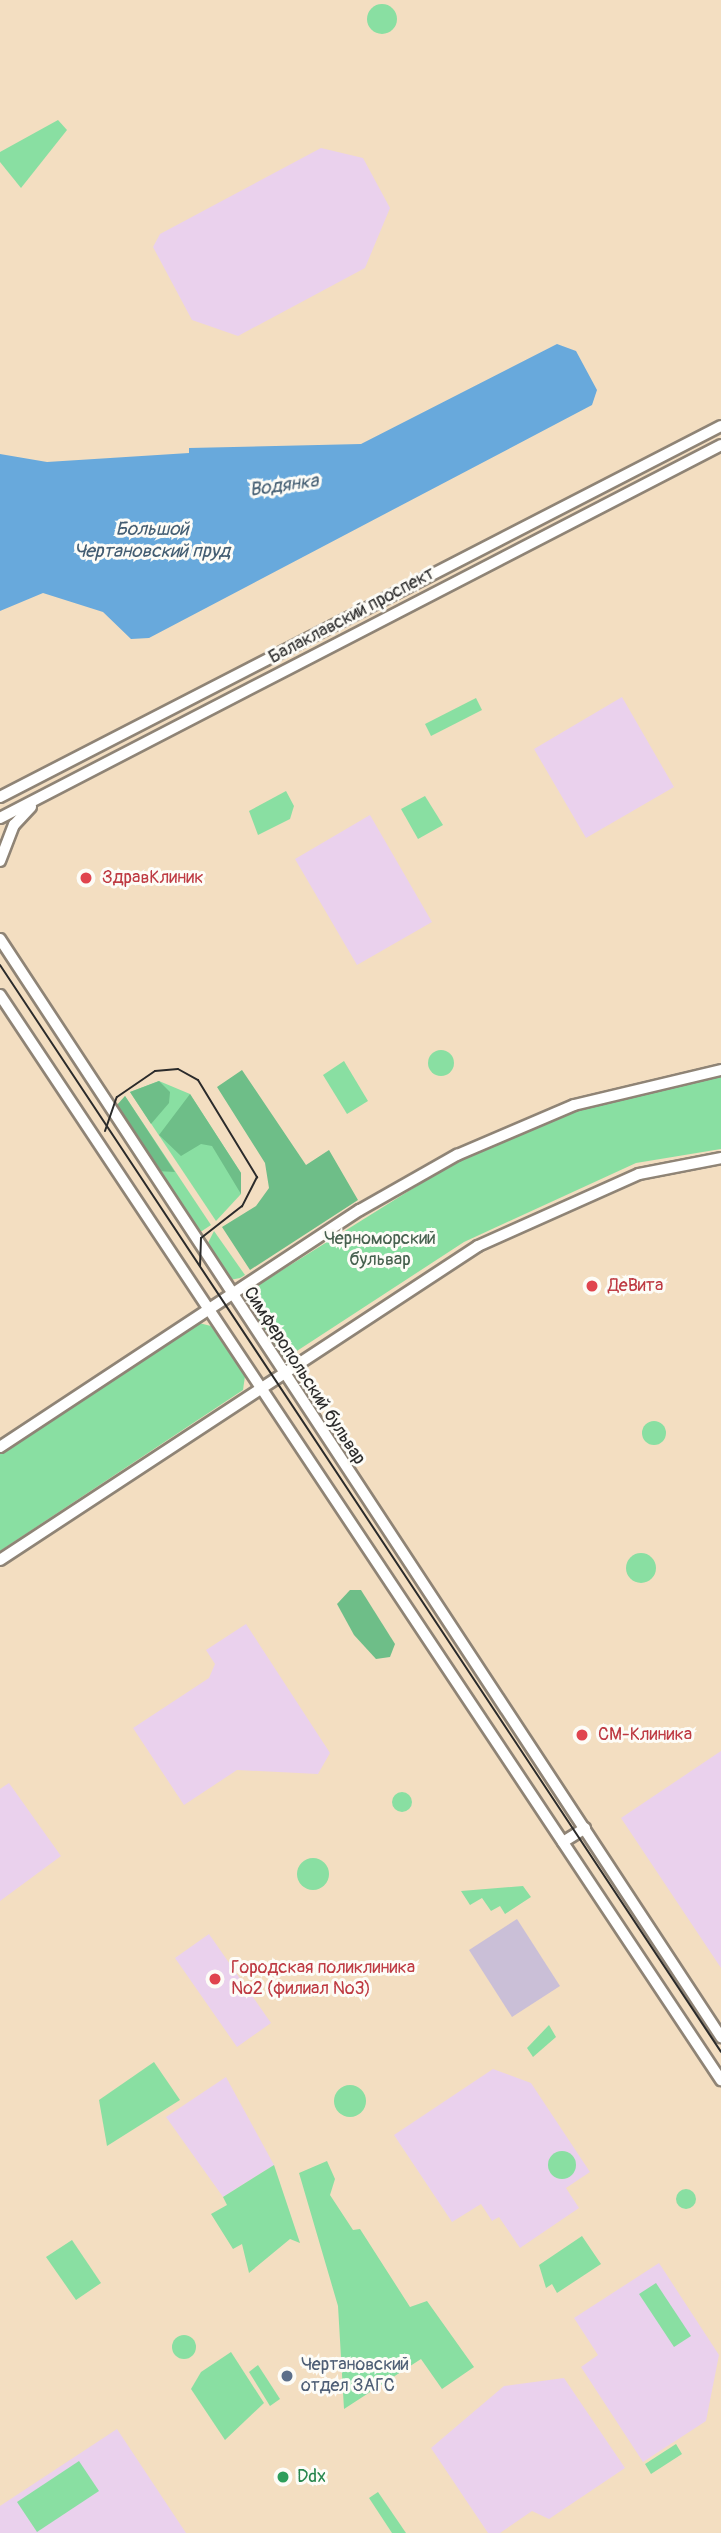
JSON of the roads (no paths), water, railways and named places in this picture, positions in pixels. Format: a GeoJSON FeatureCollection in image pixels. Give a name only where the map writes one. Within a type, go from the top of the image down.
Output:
{"type":"FeatureCollection","features":[{"type":"Feature","properties":{"kind":"main road","name":"Балаклавский проспект"},"geometry":{"type":"LineString","coordinates":[[0,797],[721,426]]}},
{"type":"Feature","properties":{"kind":"main road","name":"Балаклавский проспект"},"geometry":{"type":"LineString","coordinates":[[0,818],[721,445]]}},
{"type":"Feature","properties":{"kind":"main road"},"geometry":{"type":"LineString","coordinates":[[0,789],[36,779]]}},
{"type":"Feature","properties":{"kind":"main road"},"geometry":{"type":"LineString","coordinates":[[0,861],[20,817],[58,789]]}},
{"type":"Feature","properties":{"kind":"main road","name":"Симферопольский бульвар"},"geometry":{"type":"LineString","coordinates":[[0,939],[231,1296],[721,2037]]}},
{"type":"Feature","properties":{"kind":"main road"},"geometry":{"type":"LineString","coordinates":[[0,995],[721,2080]]}},
{"type":"Feature","properties":{"kind":"main road"},"geometry":{"type":"LineString","coordinates":[[563,1842],[585,1828]]}},
{"type":"Feature","properties":{"kind":"street"},"geometry":{"type":"LineString","coordinates":[[0,1447],[231,1296],[457,1155],[574,1105],[721,1070]]}},
{"type":"Feature","properties":{"kind":"street"},"geometry":{"type":"LineString","coordinates":[[0,1560],[260,1384],[470,1250],[539,1215],[639,1174],[721,1158]]}},
{"type":"Feature","properties":{"kind":"water","name":"Большой Чертановский пруд"},"geometry":{"type":"Polygon","coordinates":[[[557,344],[576,351],[597,390],[592,405],[149,638],[131,639],[103,612],[43,593],[0,611],[0,454],[47,462],[189,453],[189,448],[361,444],[557,344]]]}},
{"type":"Feature","properties":{"kind":"tram line"},"geometry":{"type":"LineString","coordinates":[[0,965],[721,2052]]}},
{"type":"Feature","properties":{"kind":"tram line"},"geometry":{"type":"LineString","coordinates":[[105,1131],[117,1097],[155,1071],[178,1069],[198,1080],[257,1177],[242,1206],[201,1238],[200,1266]]}},
{"type":"Feature","properties":{"kind":"place","name":"ЗдравКлиник"},"geometry":{"type":"Point","coordinates":[86,878]}},
{"type":"Feature","properties":{"kind":"place","name":"ДеВита"},"geometry":{"type":"Point","coordinates":[592,1286]}},
{"type":"Feature","properties":{"kind":"place","name":"СМ-Клиника"},"geometry":{"type":"Point","coordinates":[582,1735]}},
{"type":"Feature","properties":{"kind":"place","name":"Городская поликлиника №2 (филиал №3)"},"geometry":{"type":"Point","coordinates":[215,1979]}},
{"type":"Feature","properties":{"kind":"place","name":"Чертановский отдел ЗАГС"},"geometry":{"type":"Point","coordinates":[287,2376]}},
{"type":"Feature","properties":{"kind":"place","name":"Ddx"},"geometry":{"type":"Point","coordinates":[283,2477]}},
{"type":"Feature","properties":{"kind":"water label","name":"Водянка"},"geometry":{"type":"Point","coordinates":[284,486]}},
{"type":"Feature","properties":{"kind":"park label","name":"Черноморский бульвар"},"geometry":{"type":"Point","coordinates":[380,1250]}}]}
